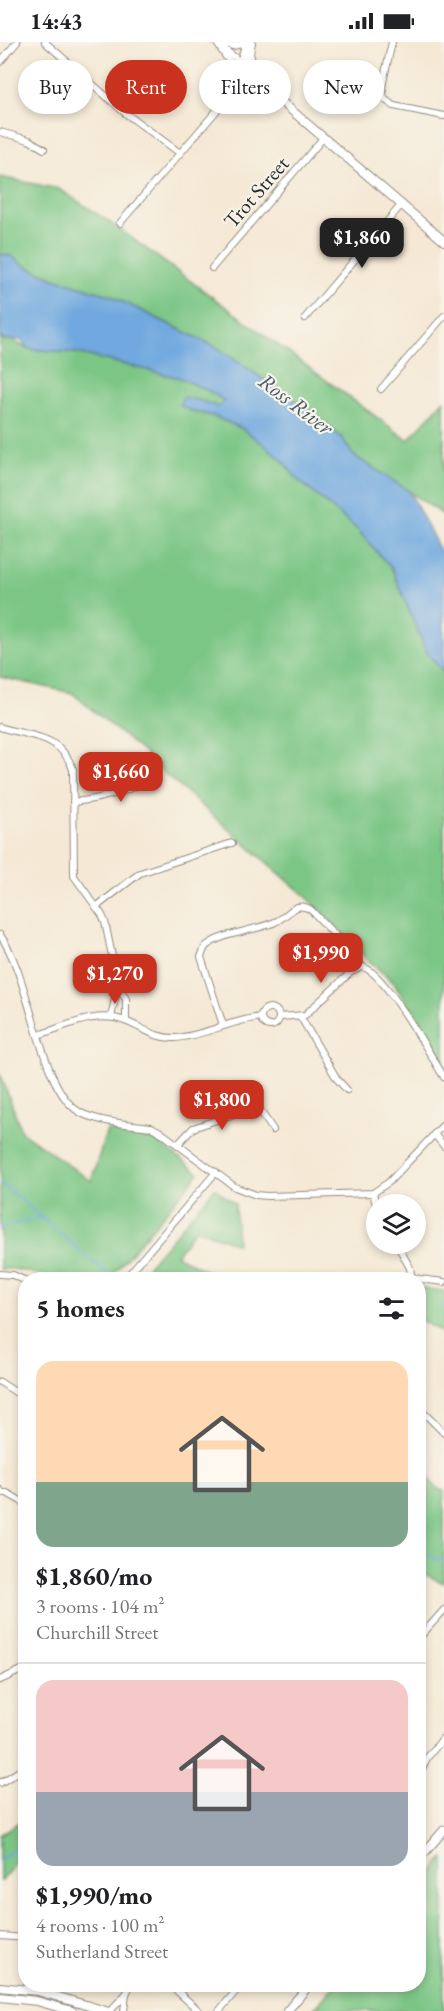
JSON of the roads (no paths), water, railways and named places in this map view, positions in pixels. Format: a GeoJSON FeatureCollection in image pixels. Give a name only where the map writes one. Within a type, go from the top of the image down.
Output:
{"type":"FeatureCollection","features":[{"type":"Feature","properties":{"kind":"street"},"geometry":{"type":"LineString","coordinates":[[0,62],[17,42]]}},
{"type":"Feature","properties":{"kind":"street"},"geometry":{"type":"LineString","coordinates":[[45,42],[125,113],[180,153]]}},
{"type":"Feature","properties":{"kind":"street"},"geometry":{"type":"LineString","coordinates":[[215,42],[233,46],[248,42]]}},
{"type":"Feature","properties":{"kind":"street"},"geometry":{"type":"LineString","coordinates":[[215,42],[233,60]]}},
{"type":"Feature","properties":{"kind":"street"},"geometry":{"type":"LineString","coordinates":[[248,42],[251,60]]}},
{"type":"Feature","properties":{"kind":"street"},"geometry":{"type":"LineString","coordinates":[[242,60],[248,42]]}},
{"type":"Feature","properties":{"kind":"street"},"geometry":{"type":"LineString","coordinates":[[392,42],[382,87],[384,99],[394,106],[444,116]]}},
{"type":"Feature","properties":{"kind":"street"},"geometry":{"type":"LineString","coordinates":[[291,109],[444,241]]}},
{"type":"Feature","properties":{"kind":"street"},"geometry":{"type":"LineString","coordinates":[[120,223],[180,153],[210,114]]}},
{"type":"Feature","properties":{"kind":"street"},"geometry":{"type":"LineString","coordinates":[[0,132],[29,140],[44,149]]}},
{"type":"Feature","properties":{"kind":"street","name":"Trot Street"},"geometry":{"type":"LineString","coordinates":[[212,268],[324,137]]}},
{"type":"Feature","properties":{"kind":"street"},"geometry":{"type":"LineString","coordinates":[[305,318],[402,204]]}},
{"type":"Feature","properties":{"kind":"street"},"geometry":{"type":"LineString","coordinates":[[381,389],[444,316]]}},
{"type":"Feature","properties":{"kind":"street"},"geometry":{"type":"LineString","coordinates":[[0,727],[56,744],[62,749],[73,769],[74,876],[105,922],[118,985],[126,999],[126,1021]]}},
{"type":"Feature","properties":{"kind":"street"},"geometry":{"type":"LineString","coordinates":[[74,802],[90,801],[140,784],[152,774]]}},
{"type":"Feature","properties":{"kind":"street"},"geometry":{"type":"LineString","coordinates":[[96,907],[140,873],[232,843]]}},
{"type":"Feature","properties":{"kind":"street"},"geometry":{"type":"LineString","coordinates":[[223,1025],[201,957],[205,947],[215,941],[276,922],[297,906],[302,905],[310,910],[355,956],[362,967]]}},
{"type":"Feature","properties":{"kind":"street"},"geometry":{"type":"LineString","coordinates":[[0,935],[20,972],[38,1035],[57,1089],[64,1100],[73,1109],[97,1119],[151,1127],[236,1187],[256,1195],[373,1193],[389,1182],[444,1124]]}},
{"type":"Feature","properties":{"kind":"street"},"geometry":{"type":"LineString","coordinates":[[280,1017],[300,1017],[351,972],[362,967],[370,968],[387,987],[444,1077]]}},
{"type":"Feature","properties":{"kind":"street"},"geometry":{"type":"LineString","coordinates":[[111,1017],[118,985]]}},
{"type":"Feature","properties":{"kind":"street"},"geometry":{"type":"LineString","coordinates":[[268,1008],[276,1010],[280,1017],[277,1024],[269,1026],[262,1022],[261,1017],[262,1012],[268,1008]]}},
{"type":"Feature","properties":{"kind":"street"},"geometry":{"type":"LineString","coordinates":[[38,1035],[89,1018],[111,1017],[126,1021],[159,1036],[174,1038],[261,1017]]}},
{"type":"Feature","properties":{"kind":"street"},"geometry":{"type":"LineString","coordinates":[[300,1017],[337,1079],[347,1090]]}},
{"type":"Feature","properties":{"kind":"street"},"geometry":{"type":"LineString","coordinates":[[257,1096],[257,1106],[273,1130]]}},
{"type":"Feature","properties":{"kind":"street"},"geometry":{"type":"LineString","coordinates":[[178,1144],[193,1128],[257,1106]]}},
{"type":"Feature","properties":{"kind":"street"},"geometry":{"type":"LineString","coordinates":[[434,1134],[444,1146]]}},
{"type":"Feature","properties":{"kind":"street"},"geometry":{"type":"LineString","coordinates":[[131,1272],[216,1172]]}},
{"type":"Feature","properties":{"kind":"street"},"geometry":{"type":"LineString","coordinates":[[402,1254],[411,1272]]}},
{"type":"Feature","properties":{"kind":"street"},"geometry":{"type":"LineString","coordinates":[[0,1274],[18,1277]]}},
{"type":"Feature","properties":{"kind":"street"},"geometry":{"type":"LineString","coordinates":[[426,1280],[444,1282]]}},
{"type":"Feature","properties":{"kind":"street"},"geometry":{"type":"LineString","coordinates":[[0,1382],[18,1394]]}},
{"type":"Feature","properties":{"kind":"street"},"geometry":{"type":"LineString","coordinates":[[426,1415],[444,1433]]}},
{"type":"Feature","properties":{"kind":"street"},"geometry":{"type":"LineString","coordinates":[[1,1492],[18,1500]]}},
{"type":"Feature","properties":{"kind":"street"},"geometry":{"type":"LineString","coordinates":[[426,1630],[444,1610]]}},
{"type":"Feature","properties":{"kind":"street"},"geometry":{"type":"LineString","coordinates":[[0,1680],[18,1672]]}},
{"type":"Feature","properties":{"kind":"street"},"geometry":{"type":"LineString","coordinates":[[426,1760],[444,1737]]}},
{"type":"Feature","properties":{"kind":"street"},"geometry":{"type":"LineString","coordinates":[[0,1783],[18,1772]]}},
{"type":"Feature","properties":{"kind":"street"},"geometry":{"type":"LineString","coordinates":[[426,1851],[444,1830]]}},
{"type":"Feature","properties":{"kind":"street"},"geometry":{"type":"LineString","coordinates":[[0,1936],[18,1937]]}},
{"type":"Feature","properties":{"kind":"street"},"geometry":{"type":"LineString","coordinates":[[0,1987],[18,1989]]}},
{"type":"Feature","properties":{"kind":"street"},"geometry":{"type":"LineString","coordinates":[[42,1992],[109,2011],[117,2011]]}},
{"type":"Feature","properties":{"kind":"street"},"geometry":{"type":"LineString","coordinates":[[178,1992],[199,2011]]}},
{"type":"Feature","properties":{"kind":"street"},"geometry":{"type":"LineString","coordinates":[[219,2011],[235,1992]]}},
{"type":"Feature","properties":{"kind":"street"},"geometry":{"type":"LineString","coordinates":[[287,2011],[303,1992]]}},
{"type":"Feature","properties":{"kind":"street"},"geometry":{"type":"LineString","coordinates":[[109,2011],[126,1994]]}},
{"type":"Feature","properties":{"kind":"street"},"geometry":{"type":"LineString","coordinates":[[124,2011],[126,1994]]}},
{"type":"Feature","properties":{"kind":"street"},"geometry":{"type":"LineString","coordinates":[[0,1997],[37,2001],[72,2011]]}},
{"type":"Feature","properties":{"kind":"water","name":"Ross River"},"geometry":{"type":"Polygon","coordinates":[[[0,254],[11,256],[27,267],[57,279],[109,295],[216,347],[306,408],[342,438],[353,455],[409,491],[444,558],[444,673],[426,651],[392,569],[357,529],[298,480],[283,461],[241,428],[180,405],[183,397],[218,407],[225,401],[180,378],[77,353],[28,349],[21,340],[0,338],[0,254]]]}},
{"type":"Feature","properties":{"kind":"waterway"},"geometry":{"type":"LineString","coordinates":[[0,1182],[105,1272]]}},
{"type":"Feature","properties":{"kind":"waterway"},"geometry":{"type":"LineString","coordinates":[[0,1228],[40,1218]]}},
{"type":"Feature","properties":{"kind":"waterway"},"geometry":{"type":"LineString","coordinates":[[426,1554],[444,1562]]}},
{"type":"Feature","properties":{"kind":"waterway"},"geometry":{"type":"LineString","coordinates":[[0,1861],[18,1846]]}}]}
